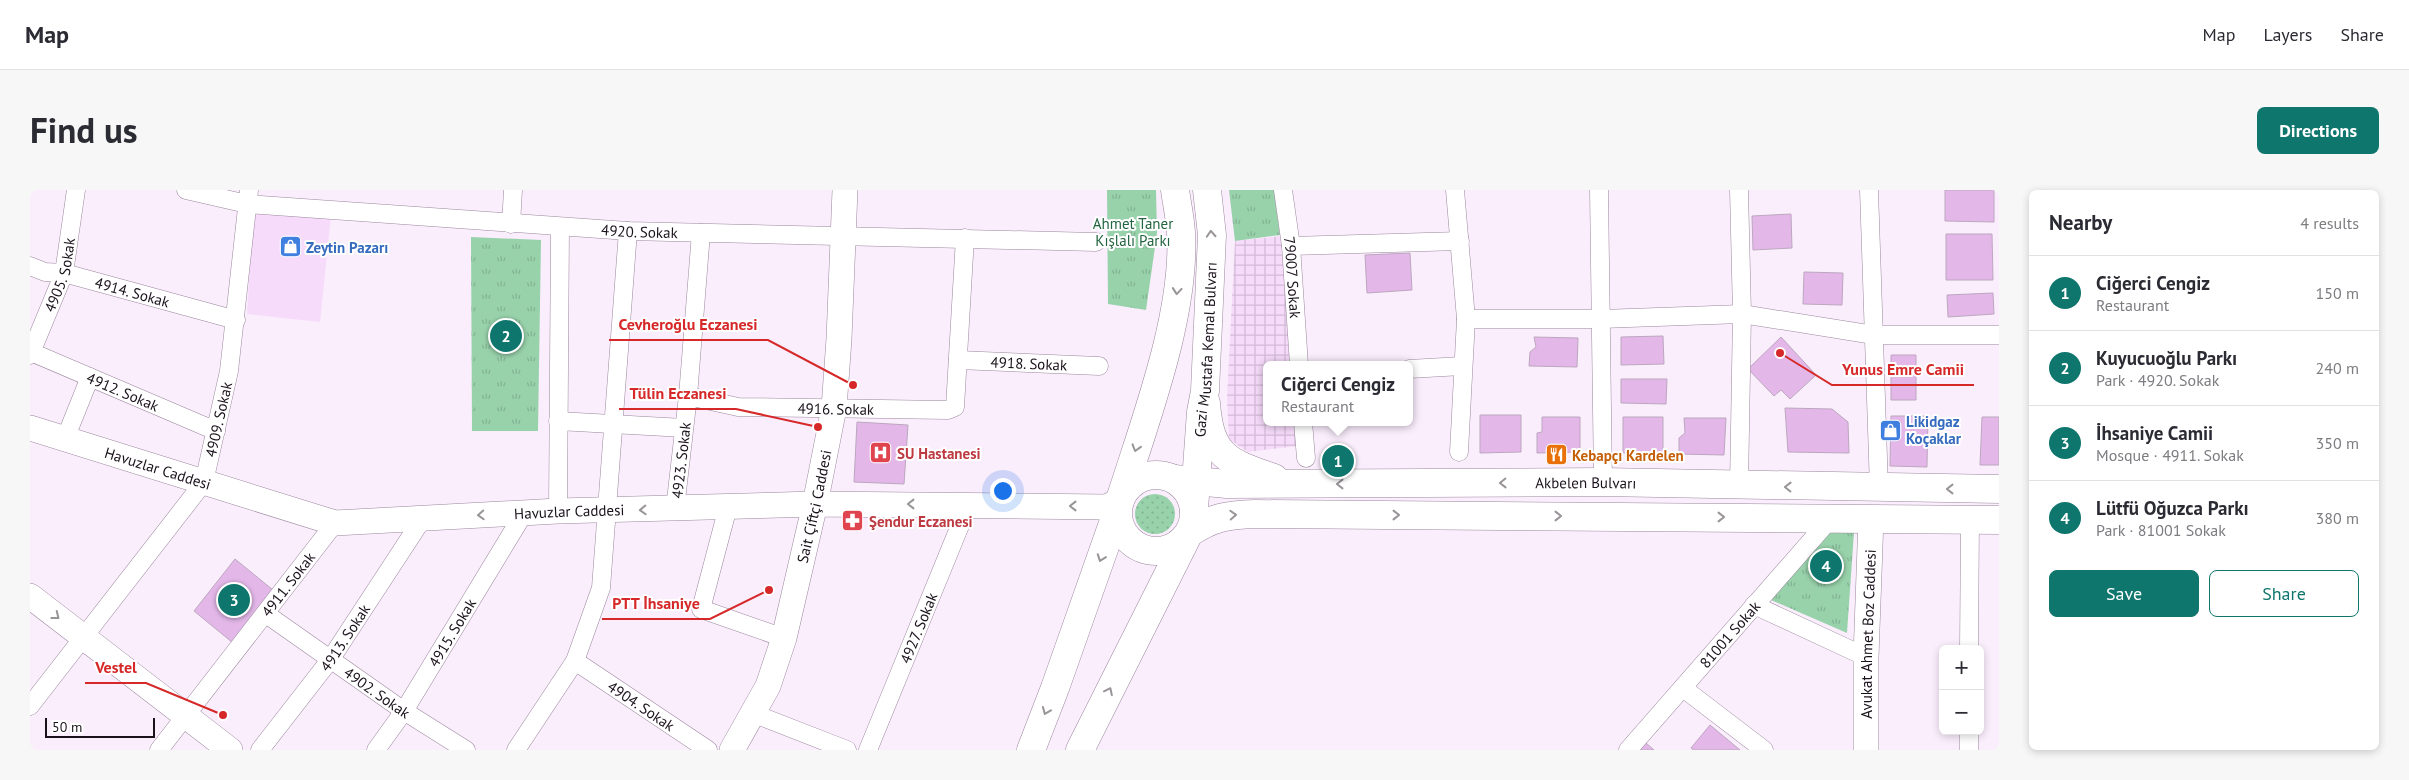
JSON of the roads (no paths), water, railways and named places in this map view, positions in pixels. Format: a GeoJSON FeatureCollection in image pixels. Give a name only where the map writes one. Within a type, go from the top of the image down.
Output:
{"type":"FeatureCollection","features":[{"type":"Feature","properties":{"kind":"main road"},"geometry":{"type":"LineString","coordinates":[[1175,190],[1181,233],[1177,297],[1155,386],[1119,506],[1119,525],[1125,537],[1134,545],[1145,550],[1158,552],[1170,549],[1181,543],[1192,521],[1205,522],[1224,516],[1255,514],[1999,520]]}},
{"type":"Feature","properties":{"kind":"main road","name":"Gazi Mustafa Kemal Bulvarı"},"geometry":{"type":"LineString","coordinates":[[1080,750],[1192,521],[1185,481],[1204,391],[1212,235],[1207,190]]}},
{"type":"Feature","properties":{"kind":"main road"},"geometry":{"type":"LineString","coordinates":[[1204,391],[1208,423],[1215,445],[1232,462],[1292,485]]}},
{"type":"Feature","properties":{"kind":"main road"},"geometry":{"type":"LineString","coordinates":[[1031,750],[1056,688],[1126,488],[1136,480],[1148,476],[1161,475],[1185,481]]}},
{"type":"Feature","properties":{"kind":"main road","name":"Akbelen Bulvarı"},"geometry":{"type":"LineString","coordinates":[[1185,481],[1292,485],[1602,482],[1739,486],[1999,489]]}},
{"type":"Feature","properties":{"kind":"street","name":"4905. Sokak"},"geometry":{"type":"LineString","coordinates":[[31,354],[64,274],[76,190]]}},
{"type":"Feature","properties":{"kind":"street","name":"4920. Sokak"},"geometry":{"type":"LineString","coordinates":[[186,190],[511,224],[628,232],[1096,242]]}},
{"type":"Feature","properties":{"kind":"street"},"geometry":{"type":"LineString","coordinates":[[511,224],[513,190]]}},
{"type":"Feature","properties":{"kind":"street","name":"Sait Çiftçi Caddesi"},"geometry":{"type":"LineString","coordinates":[[732,750],[768,686],[784,638],[815,504],[834,408],[845,190]]}},
{"type":"Feature","properties":{"kind":"street","name":"79007 Sokak"},"geometry":{"type":"LineString","coordinates":[[1283,190],[1291,246],[1299,361]]}},
{"type":"Feature","properties":{"kind":"street"},"geometry":{"type":"LineString","coordinates":[[1456,190],[1466,319],[1462,366],[1459,452]]}},
{"type":"Feature","properties":{"kind":"street"},"geometry":{"type":"LineString","coordinates":[[1600,190],[1602,482]]}},
{"type":"Feature","properties":{"kind":"street"},"geometry":{"type":"LineString","coordinates":[[1739,190],[1742,314],[1739,486]]}},
{"type":"Feature","properties":{"kind":"street"},"geometry":{"type":"LineString","coordinates":[[1869,190],[1879,488]]}},
{"type":"Feature","properties":{"kind":"street","name":"4909. Sokak"},"geometry":{"type":"LineString","coordinates":[[30,706],[204,482],[229,371],[248,197]]}},
{"type":"Feature","properties":{"kind":"street"},"geometry":{"type":"LineString","coordinates":[[558,511],[560,227]]}},
{"type":"Feature","properties":{"kind":"street"},"geometry":{"type":"LineString","coordinates":[[516,750],[575,661],[601,588],[628,232]]}},
{"type":"Feature","properties":{"kind":"street","name":"4923. Sokak"},"geometry":{"type":"LineString","coordinates":[[675,509],[688,396],[701,233]]}},
{"type":"Feature","properties":{"kind":"street"},"geometry":{"type":"LineString","coordinates":[[958,360],[965,238]]}},
{"type":"Feature","properties":{"kind":"street"},"geometry":{"type":"LineString","coordinates":[[1291,246],[1460,241]]}},
{"type":"Feature","properties":{"kind":"street","name":"4914. Sokak"},"geometry":{"type":"LineString","coordinates":[[30,266],[45,272],[64,274],[236,320]]}},
{"type":"Feature","properties":{"kind":"street"},"geometry":{"type":"LineString","coordinates":[[1466,319],[1601,319],[1742,314],[1874,335],[1999,335]]}},
{"type":"Feature","properties":{"kind":"street","name":"4912. Sokak"},"geometry":{"type":"LineString","coordinates":[[31,354],[216,431]]}},
{"type":"Feature","properties":{"kind":"street","name":"4916. Sokak"},"geometry":{"type":"LineString","coordinates":[[688,396],[738,407],[948,410],[955,408],[958,360]]}},
{"type":"Feature","properties":{"kind":"street","name":"4918. Sokak"},"geometry":{"type":"LineString","coordinates":[[958,360],[1099,366]]}},
{"type":"Feature","properties":{"kind":"street"},"geometry":{"type":"LineString","coordinates":[[1413,369],[1462,366]]}},
{"type":"Feature","properties":{"kind":"street"},"geometry":{"type":"LineString","coordinates":[[65,439],[90,377]]}},
{"type":"Feature","properties":{"kind":"street"},"geometry":{"type":"LineString","coordinates":[[558,421],[613,426],[684,428]]}},
{"type":"Feature","properties":{"kind":"street"},"geometry":{"type":"LineString","coordinates":[[1304,426],[1306,458]]}},
{"type":"Feature","properties":{"kind":"street","name":"Havuzlar Caddesi"},"geometry":{"type":"LineString","coordinates":[[30,428],[334,523],[558,511],[815,504],[1119,506]]}},
{"type":"Feature","properties":{"kind":"street","name":"4927. Sokak"},"geometry":{"type":"LineString","coordinates":[[868,750],[968,506]]}},
{"type":"Feature","properties":{"kind":"street"},"geometry":{"type":"LineString","coordinates":[[728,507],[701,609],[784,638]]}},
{"type":"Feature","properties":{"kind":"street","name":"4915. Sokak"},"geometry":{"type":"LineString","coordinates":[[376,750],[404,711],[524,513]]}},
{"type":"Feature","properties":{"kind":"street","name":"4913. Sokak"},"geometry":{"type":"LineString","coordinates":[[260,750],[330,660],[423,518]]}},
{"type":"Feature","properties":{"kind":"street","name":"81001 Sokak"},"geometry":{"type":"LineString","coordinates":[[1628,750],[1830,518]]}},
{"type":"Feature","properties":{"kind":"street","name":"Avukat Ahmet Boz Caddesi"},"geometry":{"type":"LineString","coordinates":[[1866,750],[1866,656],[1871,518]]}},
{"type":"Feature","properties":{"kind":"street"},"geometry":{"type":"LineString","coordinates":[[1969,645],[1970,519]]}},
{"type":"Feature","properties":{"kind":"street","name":"4911. Sokak"},"geometry":{"type":"LineString","coordinates":[[159,750],[266,614],[334,523]]}},
{"type":"Feature","properties":{"kind":"street"},"geometry":{"type":"LineString","coordinates":[[30,596],[230,750]]}},
{"type":"Feature","properties":{"kind":"street"},"geometry":{"type":"LineString","coordinates":[[1754,605],[1866,656]]}},
{"type":"Feature","properties":{"kind":"street","name":"4902. Sokak"},"geometry":{"type":"LineString","coordinates":[[266,614],[404,711],[466,750]]}},
{"type":"Feature","properties":{"kind":"street","name":"4904. Sokak"},"geometry":{"type":"LineString","coordinates":[[575,661],[708,750]]}},
{"type":"Feature","properties":{"kind":"street"},"geometry":{"type":"LineString","coordinates":[[1683,688],[1764,750]]}},
{"type":"Feature","properties":{"kind":"street"},"geometry":{"type":"LineString","coordinates":[[752,713],[847,750]]}},
{"type":"Feature","properties":{"kind":"street"},"geometry":{"type":"LineString","coordinates":[[1969,735],[1969,750]]}},
{"type":"Feature","properties":{"kind":"place","name":"Zeytin Pazarı"},"geometry":{"type":"Point","coordinates":[290,247]}},
{"type":"Feature","properties":{"kind":"place","name":"Kuyucuoğlu Parkı"},"geometry":{"type":"Point","coordinates":[506,336]}},
{"type":"Feature","properties":{"kind":"place","name":"Yunus Emre Camii"},"geometry":{"type":"Point","coordinates":[1780,353]}},
{"type":"Feature","properties":{"kind":"place","name":"Cevheroğlu Eczanesi"},"geometry":{"type":"Point","coordinates":[853,385]}},
{"type":"Feature","properties":{"kind":"place","name":"Tülin Eczanesi"},"geometry":{"type":"Point","coordinates":[818,427]}},
{"type":"Feature","properties":{"kind":"place","name":"Likidgaz Koçaklar"},"geometry":{"type":"Point","coordinates":[1890,430]}},
{"type":"Feature","properties":{"kind":"place","name":"SU Hastanesi"},"geometry":{"type":"Point","coordinates":[881,453]}},
{"type":"Feature","properties":{"kind":"place","name":"Kebapçı Kardelen"},"geometry":{"type":"Point","coordinates":[1556,455]}},
{"type":"Feature","properties":{"kind":"place","name":"Ciğerci Cengiz"},"geometry":{"type":"Point","coordinates":[1338,461]}},
{"type":"Feature","properties":{"kind":"place","name":"Şendur Eczanesi"},"geometry":{"type":"Point","coordinates":[853,521]}},
{"type":"Feature","properties":{"kind":"place","name":"Lütfü Oğuzca Parkı"},"geometry":{"type":"Point","coordinates":[1826,566]}},
{"type":"Feature","properties":{"kind":"place","name":"PTT İhsaniye"},"geometry":{"type":"Point","coordinates":[769,590]}},
{"type":"Feature","properties":{"kind":"place","name":"İhsaniye Camii"},"geometry":{"type":"Point","coordinates":[234,600]}},
{"type":"Feature","properties":{"kind":"place","name":"Vestel"},"geometry":{"type":"Point","coordinates":[223,715]}},
{"type":"Feature","properties":{"kind":"park label","name":"Ahmet Taner Kışlalı Parkı"},"geometry":{"type":"Point","coordinates":[1133,232]}}]}
